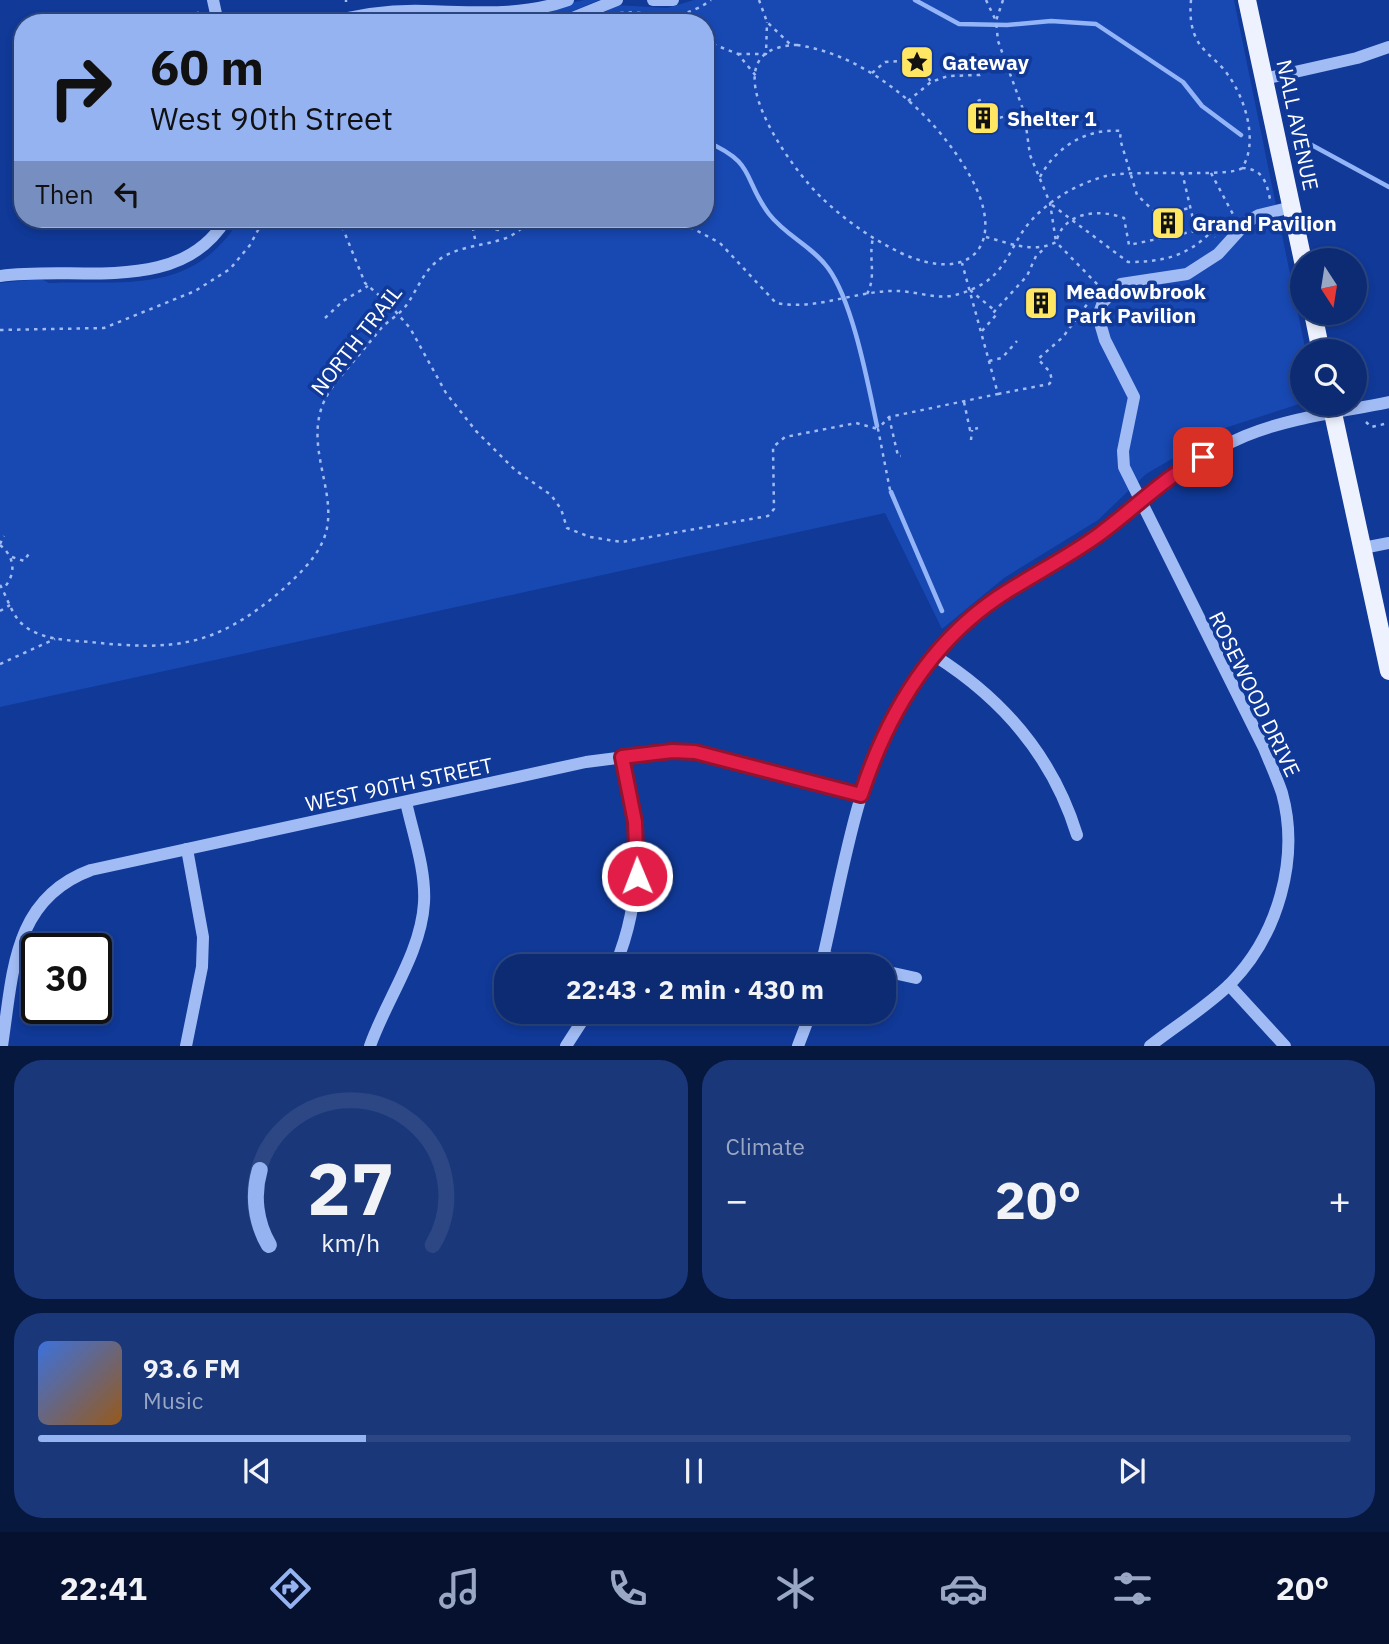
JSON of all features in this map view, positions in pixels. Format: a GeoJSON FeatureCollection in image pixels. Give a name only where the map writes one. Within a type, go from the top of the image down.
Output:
{"type":"FeatureCollection","features":[{"type":"Feature","properties":{"kind":"main road","name":"NALL AVENUE"},"geometry":{"type":"LineString","coordinates":[[1247,0],[1300,248]]}},
{"type":"Feature","properties":{"kind":"main road"},"geometry":{"type":"LineString","coordinates":[[1334,416],[1389,671]]}},
{"type":"Feature","properties":{"kind":"street"},"geometry":{"type":"LineString","coordinates":[[497,14],[568,0]]}},
{"type":"Feature","properties":{"kind":"street"},"geometry":{"type":"LineString","coordinates":[[582,14],[617,0]]}},
{"type":"Feature","properties":{"kind":"street"},"geometry":{"type":"LineString","coordinates":[[653,0],[673,0]]}},
{"type":"Feature","properties":{"kind":"street"},"geometry":{"type":"LineString","coordinates":[[370,14],[403,11],[470,14]]}},
{"type":"Feature","properties":{"kind":"street"},"geometry":{"type":"LineString","coordinates":[[1264,79],[1357,58],[1389,47]]}},
{"type":"Feature","properties":{"kind":"street","name":"ROSEWOOD DRIVE"},"geometry":{"type":"LineString","coordinates":[[1150,1045],[1229,985],[1259,946],[1283,888],[1287,826],[1282,794],[1264,748],[1140,500],[1123,460],[1134,397],[1105,340],[1098,316],[1103,302],[1121,285],[1187,274],[1218,254],[1247,222],[1259,215],[1292,208]]}},
{"type":"Feature","properties":{"kind":"street"},"geometry":{"type":"LineString","coordinates":[[0,276],[51,271],[133,272],[162,268],[184,260],[204,247],[219,228]]}},
{"type":"Feature","properties":{"kind":"street"},"geometry":{"type":"LineString","coordinates":[[1367,404],[1389,402]]}},
{"type":"Feature","properties":{"kind":"street"},"geometry":{"type":"LineString","coordinates":[[825,954],[861,795],[871,765],[897,707],[915,679],[935,656],[970,619],[995,600],[1094,538],[1185,467],[1246,436],[1305,416]]}},
{"type":"Feature","properties":{"kind":"street"},"geometry":{"type":"LineString","coordinates":[[1363,548],[1389,543]]}},
{"type":"Feature","properties":{"kind":"street"},"geometry":{"type":"LineString","coordinates":[[935,656],[985,692],[1025,731],[1040,754],[1071,815],[1077,835]]}},
{"type":"Feature","properties":{"kind":"street","name":"WEST 90TH STREET"},"geometry":{"type":"LineString","coordinates":[[2,1045],[6,985],[29,921],[56,888],[91,870],[622,757],[672,751],[695,752],[861,795]]}},
{"type":"Feature","properties":{"kind":"street"},"geometry":{"type":"LineString","coordinates":[[619,954],[633,909],[637,876],[635,822],[622,757]]}},
{"type":"Feature","properties":{"kind":"street"},"geometry":{"type":"LineString","coordinates":[[370,1045],[413,945],[424,906],[423,881],[406,802]]}},
{"type":"Feature","properties":{"kind":"street"},"geometry":{"type":"LineString","coordinates":[[186,1045],[202,967],[203,937],[187,849]]}},
{"type":"Feature","properties":{"kind":"street"},"geometry":{"type":"LineString","coordinates":[[896,974],[916,978]]}},
{"type":"Feature","properties":{"kind":"street"},"geometry":{"type":"LineString","coordinates":[[1229,985],[1286,1045]]}},
{"type":"Feature","properties":{"kind":"street"},"geometry":{"type":"LineString","coordinates":[[566,1045],[580,1024]]}},
{"type":"Feature","properties":{"kind":"street"},"geometry":{"type":"LineString","coordinates":[[798,1045],[806,1024]]}},
{"type":"Feature","properties":{"kind":"path"},"geometry":{"type":"LineString","coordinates":[[714,45],[738,54],[766,54],[790,45],[831,53],[872,73],[908,102],[930,124],[969,175],[984,210],[986,237],[975,257],[962,262],[931,262],[905,254],[873,238],[823,199],[786,156],[766,122],[756,76],[758,64],[766,54],[767,22],[759,0]]}},
{"type":"Feature","properties":{"kind":"path"},"geometry":{"type":"LineString","coordinates":[[986,0],[996,21],[1003,58],[1024,112],[1030,155],[1050,204],[1056,242],[1101,288],[1098,293]]}},
{"type":"Feature","properties":{"kind":"path"},"geometry":{"type":"LineString","coordinates":[[996,21],[1003,0]]}},
{"type":"Feature","properties":{"kind":"path"},"geometry":{"type":"LineString","coordinates":[[1191,0],[1192,28],[1197,40],[1230,77],[1247,122],[1250,146],[1242,168]]}},
{"type":"Feature","properties":{"kind":"path"},"geometry":{"type":"LineString","coordinates":[[193,14],[202,12]]}},
{"type":"Feature","properties":{"kind":"path"},"geometry":{"type":"LineString","coordinates":[[767,22],[790,45]]}},
{"type":"Feature","properties":{"kind":"path"},"geometry":{"type":"LineString","coordinates":[[738,54],[756,76]]}},
{"type":"Feature","properties":{"kind":"path"},"geometry":{"type":"LineString","coordinates":[[872,73],[885,62],[914,61],[919,58],[919,64],[931,82]]}},
{"type":"Feature","properties":{"kind":"path"},"geometry":{"type":"LineString","coordinates":[[908,102],[931,82],[948,76],[980,75],[1003,58]]}},
{"type":"Feature","properties":{"kind":"path"},"geometry":{"type":"LineString","coordinates":[[970,106],[982,99],[994,119],[1024,112]]}},
{"type":"Feature","properties":{"kind":"path"},"geometry":{"type":"LineString","coordinates":[[1040,177],[1059,152],[1086,134],[1107,130],[1121,131],[1120,139],[1137,195],[1158,215],[1190,208]]}},
{"type":"Feature","properties":{"kind":"path"},"geometry":{"type":"LineString","coordinates":[[692,228],[720,243],[771,300],[785,305],[895,291],[947,297],[970,290],[993,276],[1032,220],[1050,204],[1091,181],[1130,173],[1234,173],[1242,168],[1255,169],[1261,174],[1270,199]]}},
{"type":"Feature","properties":{"kind":"path"},"geometry":{"type":"LineString","coordinates":[[1182,172],[1193,219],[1217,239]]}},
{"type":"Feature","properties":{"kind":"path"},"geometry":{"type":"LineString","coordinates":[[1211,173],[1235,218]]}},
{"type":"Feature","properties":{"kind":"path"},"geometry":{"type":"LineString","coordinates":[[1050,204],[1128,261],[1171,259],[1198,245],[1210,233]]}},
{"type":"Feature","properties":{"kind":"path"},"geometry":{"type":"LineString","coordinates":[[981,333],[996,315],[995,311],[1027,276],[1036,256],[1056,242],[1060,230],[1070,220],[1097,212],[1124,218],[1129,245],[1205,229]]}},
{"type":"Feature","properties":{"kind":"path"},"geometry":{"type":"LineString","coordinates":[[0,330],[104,328],[195,291],[230,269],[250,245],[259,228]]}},
{"type":"Feature","properties":{"kind":"path"},"geometry":{"type":"LineString","coordinates":[[343,228],[356,268],[368,286],[398,314],[416,337],[446,393],[476,431],[515,470],[551,495],[561,509],[567,528],[590,537],[622,542],[768,516],[774,509],[773,447],[785,437],[856,423],[878,429],[883,428],[889,417]]}},
{"type":"Feature","properties":{"kind":"path"},"geometry":{"type":"LineString","coordinates":[[472,228],[476,244]]}},
{"type":"Feature","properties":{"kind":"path","name":"NORTH TRAIL"},"geometry":{"type":"LineString","coordinates":[[0,585],[21,622],[44,636],[55,639],[122,645],[201,640],[233,626],[291,581],[317,551],[326,531],[326,498],[316,434],[321,410],[333,387],[379,330],[398,314],[429,268],[455,251],[505,239],[521,228]]}},
{"type":"Feature","properties":{"kind":"path"},"geometry":{"type":"LineString","coordinates":[[986,237],[1045,248]]}},
{"type":"Feature","properties":{"kind":"path"},"geometry":{"type":"LineString","coordinates":[[867,294],[874,277],[869,254],[873,238]]}},
{"type":"Feature","properties":{"kind":"path"},"geometry":{"type":"LineString","coordinates":[[962,262],[998,394]]}},
{"type":"Feature","properties":{"kind":"path"},"geometry":{"type":"LineString","coordinates":[[325,318],[343,301],[368,286]]}},
{"type":"Feature","properties":{"kind":"path"},"geometry":{"type":"LineString","coordinates":[[970,290],[995,311]]}},
{"type":"Feature","properties":{"kind":"path"},"geometry":{"type":"LineString","coordinates":[[889,417],[1049,384],[1052,381],[1050,372],[1038,359],[1063,337],[1091,301]]}},
{"type":"Feature","properties":{"kind":"path"},"geometry":{"type":"LineString","coordinates":[[989,361],[1002,358],[1017,341]]}},
{"type":"Feature","properties":{"kind":"path"},"geometry":{"type":"LineString","coordinates":[[964,402],[972,430],[971,440]]}},
{"type":"Feature","properties":{"kind":"path"},"geometry":{"type":"LineString","coordinates":[[889,417],[898,456],[901,456]]}},
{"type":"Feature","properties":{"kind":"path"},"geometry":{"type":"LineString","coordinates":[[1366,422],[1371,427],[1389,423]]}},
{"type":"Feature","properties":{"kind":"path"},"geometry":{"type":"LineString","coordinates":[[972,430],[978,428]]}},
{"type":"Feature","properties":{"kind":"path"},"geometry":{"type":"LineString","coordinates":[[878,429],[890,490]]}},
{"type":"Feature","properties":{"kind":"path"},"geometry":{"type":"LineString","coordinates":[[5,536],[0,545],[11,557],[24,561],[30,552]]}},
{"type":"Feature","properties":{"kind":"path"},"geometry":{"type":"LineString","coordinates":[[3,589],[12,575],[11,557]]}},
{"type":"Feature","properties":{"kind":"path"},"geometry":{"type":"LineString","coordinates":[[0,611],[10,606]]}},
{"type":"Feature","properties":{"kind":"path"},"geometry":{"type":"LineString","coordinates":[[0,664],[55,639]]}},
{"type":"Feature","properties":{"kind":"shaded area"},"geometry":{"type":"Polygon","coordinates":[[[584,0],[599,0],[566,14],[519,14],[584,0]]]}},
{"type":"Feature","properties":{"kind":"shaded area"},"geometry":{"type":"Polygon","coordinates":[[[694,0],[1234,0],[1290,274],[1290,326],[1301,326],[1303,339],[1290,339],[1290,407],[1225,428],[1146,474],[1098,520],[1004,578],[942,629],[885,513],[0,707],[0,283],[41,279],[49,283],[156,279],[201,261],[221,244],[233,228],[714,228],[714,14],[602,14],[616,5],[667,8],[694,0]]]}},
{"type":"Feature","properties":{"kind":"waterway"},"geometry":{"type":"LineString","coordinates":[[915,0],[959,24],[1007,25],[1051,21],[1096,24],[1183,82],[1202,106],[1241,135]]}},
{"type":"Feature","properties":{"kind":"waterway"},"geometry":{"type":"LineString","coordinates":[[1308,143],[1389,187]]}},
{"type":"Feature","properties":{"kind":"waterway"},"geometry":{"type":"LineString","coordinates":[[714,145],[741,164],[769,214],[783,229],[822,260],[837,283],[852,322],[877,426]]}},
{"type":"Feature","properties":{"kind":"waterway"},"geometry":{"type":"LineString","coordinates":[[891,492],[942,611]]}},
{"type":"Feature","properties":{"kind":"place","name":"Gateway"},"geometry":{"type":"Point","coordinates":[917,62]}},
{"type":"Feature","properties":{"kind":"place","name":"Shelter 1"},"geometry":{"type":"Point","coordinates":[983,118]}},
{"type":"Feature","properties":{"kind":"place","name":"Grand Pavilion"},"geometry":{"type":"Point","coordinates":[1168,223]}},
{"type":"Feature","properties":{"kind":"place","name":"Meadowbrook Park Pavilion"},"geometry":{"type":"Point","coordinates":[1041,303]}},
{"type":"Feature","properties":{"kind":"route"},"geometry":{"type":"LineString","coordinates":[[637,876],[635,822],[622,757],[672,751],[695,752],[861,795],[871,765],[897,707],[915,679],[970,619],[1027,578],[1094,538],[1140,500],[1203,457]]}}]}
